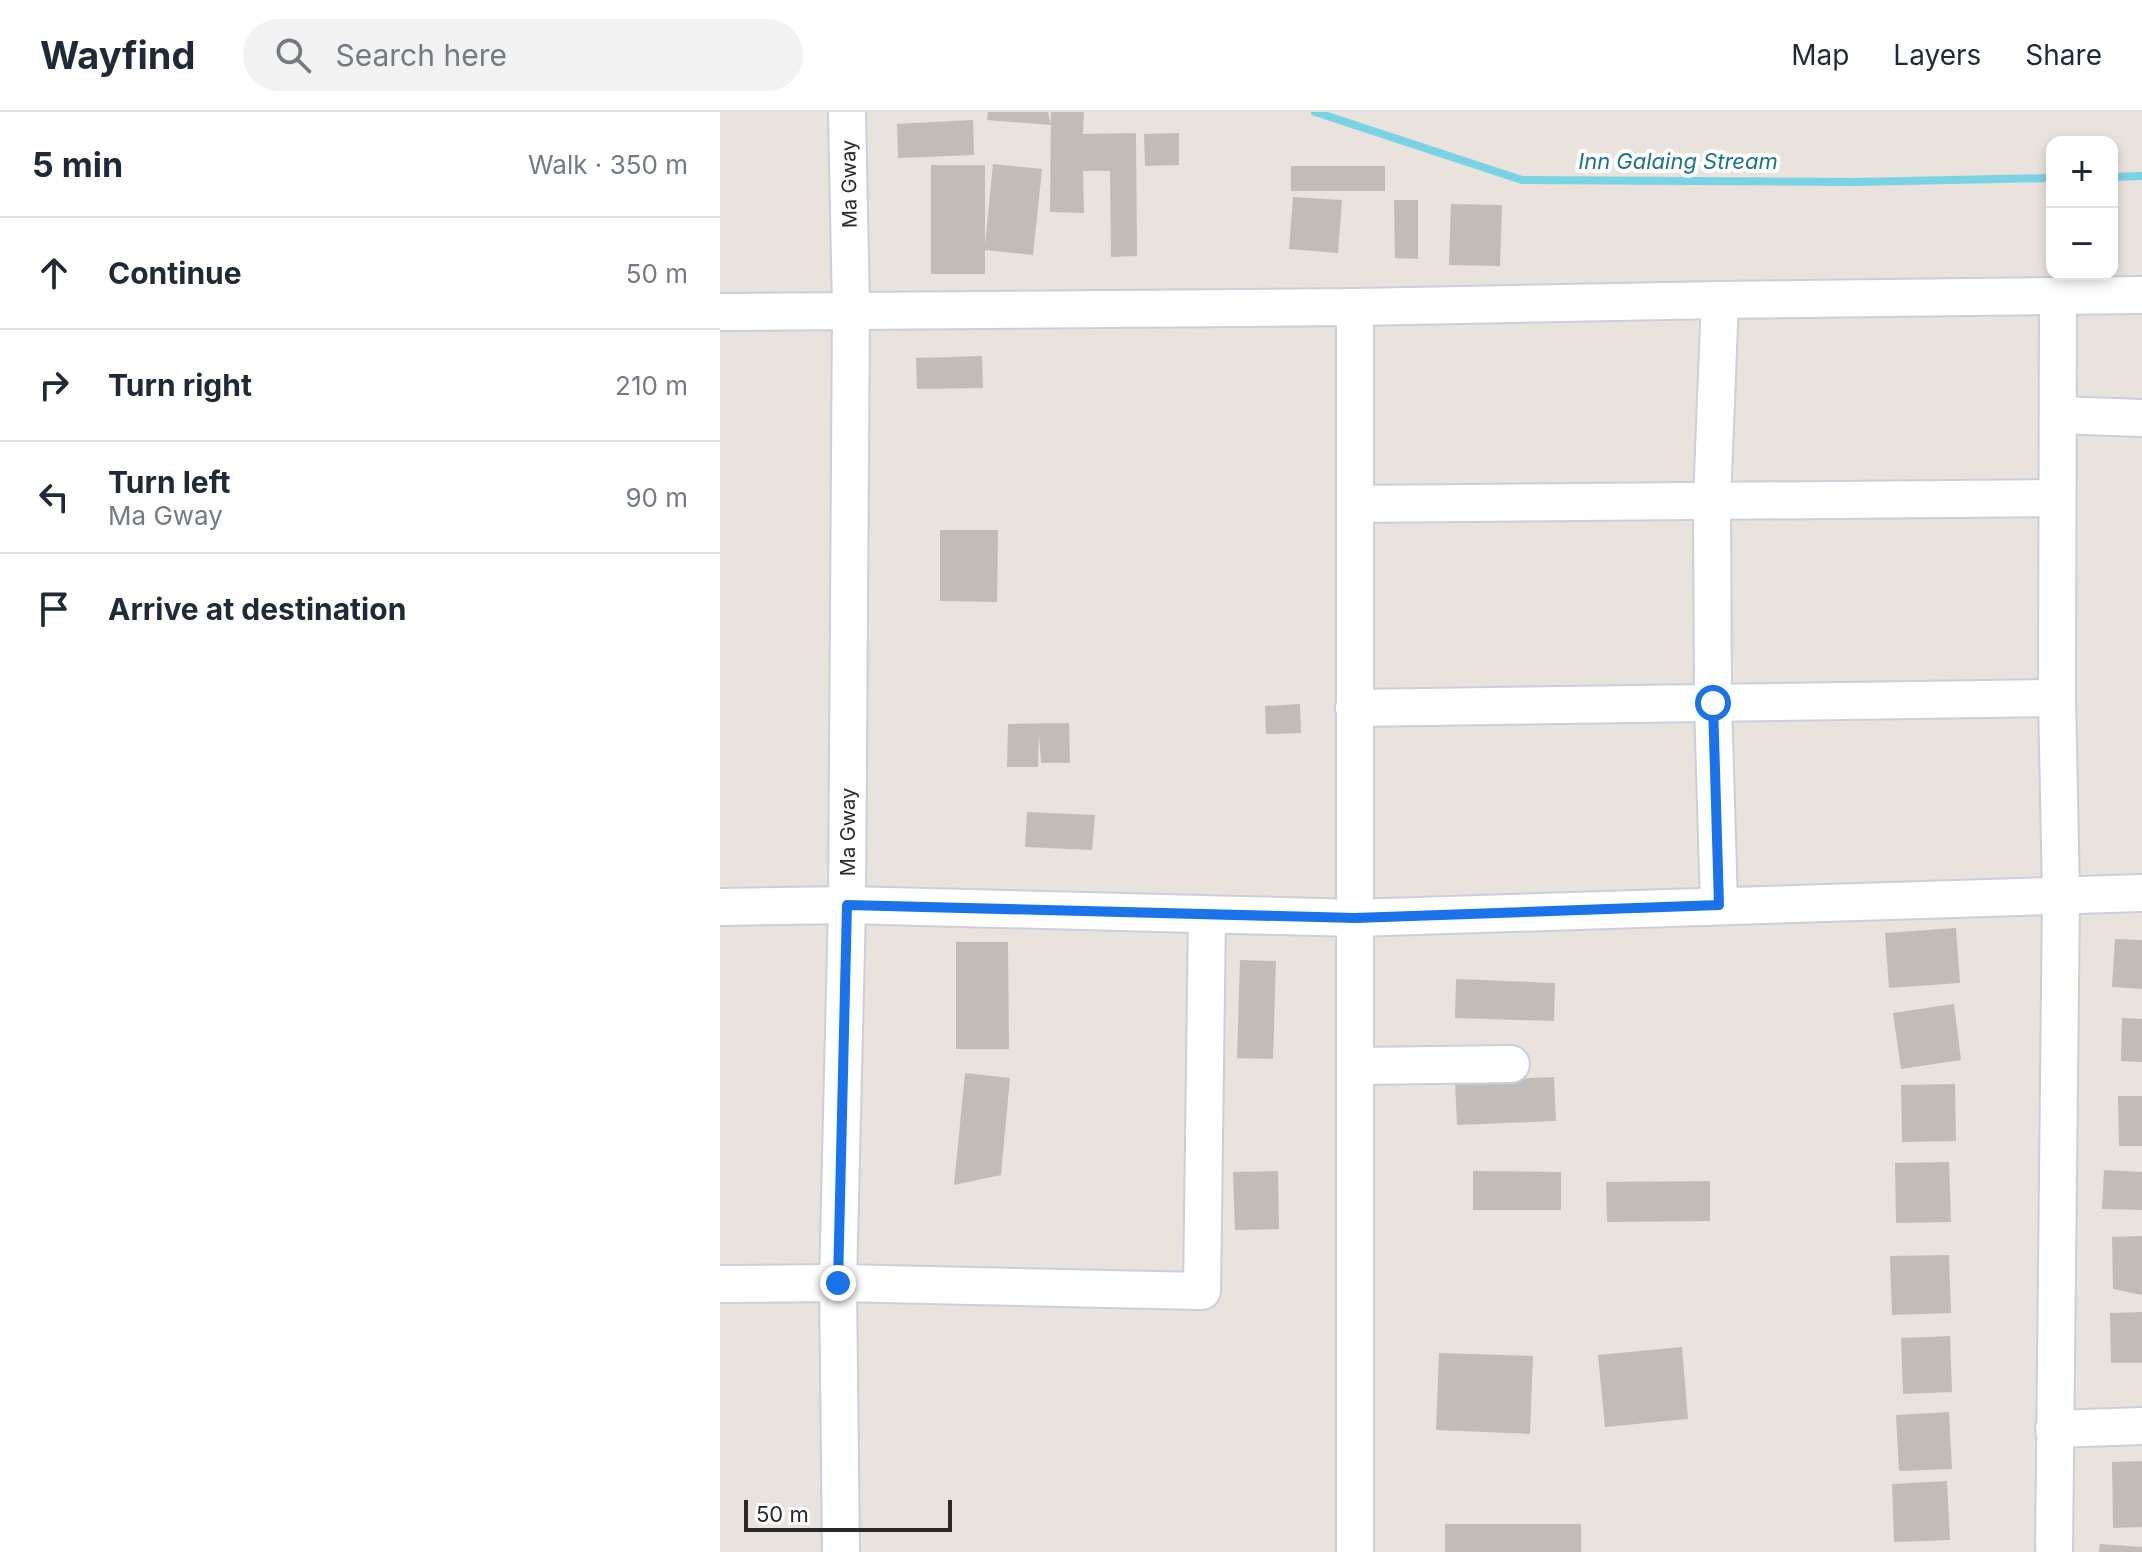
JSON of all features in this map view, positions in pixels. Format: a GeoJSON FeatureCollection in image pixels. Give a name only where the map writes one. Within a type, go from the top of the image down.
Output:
{"type":"FeatureCollection","features":[{"type":"Feature","properties":{"kind":"street","name":"Ma Gway"},"geometry":{"type":"LineString","coordinates":[[841,1552],[838,1283],[847,905],[851,309],[847,112]]}},
{"type":"Feature","properties":{"kind":"street"},"geometry":{"type":"LineString","coordinates":[[720,312],[1355,307],[2142,295]]}},
{"type":"Feature","properties":{"kind":"street"},"geometry":{"type":"LineString","coordinates":[[2054,1552],[2061,893],[2057,698],[2058,296]]}},
{"type":"Feature","properties":{"kind":"street"},"geometry":{"type":"LineString","coordinates":[[1719,905],[1713,703],[1712,500],[1720,300]]}},
{"type":"Feature","properties":{"kind":"street"},"geometry":{"type":"LineString","coordinates":[[1355,307],[1355,1552]]}},
{"type":"Feature","properties":{"kind":"street"},"geometry":{"type":"LineString","coordinates":[[2058,415],[2142,418]]}},
{"type":"Feature","properties":{"kind":"street"},"geometry":{"type":"LineString","coordinates":[[1355,504],[2057,498]]}},
{"type":"Feature","properties":{"kind":"street"},"geometry":{"type":"LineString","coordinates":[[1354,708],[2057,698]]}},
{"type":"Feature","properties":{"kind":"street"},"geometry":{"type":"LineString","coordinates":[[720,907],[847,905],[1355,918],[2061,893],[2142,893]]}},
{"type":"Feature","properties":{"kind":"street"},"geometry":{"type":"LineString","coordinates":[[720,1284],[838,1283],[1202,1291],[1207,915]]}},
{"type":"Feature","properties":{"kind":"street"},"geometry":{"type":"LineString","coordinates":[[1355,1066],[1511,1064]]}},
{"type":"Feature","properties":{"kind":"street"},"geometry":{"type":"LineString","coordinates":[[2054,1429],[2142,1426]]}},
{"type":"Feature","properties":{"kind":"building"},"geometry":{"type":"Polygon","coordinates":[[[988,112],[1048,112],[1051,125],[987,120],[988,112]]]}},
{"type":"Feature","properties":{"kind":"building"},"geometry":{"type":"Polygon","coordinates":[[[1051,112],[1084,112],[1083,134],[1136,133],[1137,256],[1111,257],[1110,171],[1083,171],[1084,213],[1050,212],[1051,112]]]}},
{"type":"Feature","properties":{"kind":"building"},"geometry":{"type":"Polygon","coordinates":[[[973,120],[974,155],[898,158],[897,124],[973,120]]]}},
{"type":"Feature","properties":{"kind":"building"},"geometry":{"type":"Polygon","coordinates":[[[1179,133],[1179,165],[1145,166],[1144,134],[1179,133]]]}},
{"type":"Feature","properties":{"kind":"building"},"geometry":{"type":"Polygon","coordinates":[[[993,164],[1042,169],[1033,255],[985,250],[985,274],[931,274],[931,165],[985,165],[985,245],[993,164]]]}},
{"type":"Feature","properties":{"kind":"building"},"geometry":{"type":"Polygon","coordinates":[[[1291,166],[1385,166],[1385,191],[1291,191],[1291,166]]]}},
{"type":"Feature","properties":{"kind":"building"},"geometry":{"type":"Polygon","coordinates":[[[1293,197],[1342,200],[1338,253],[1289,249],[1293,197]]]}},
{"type":"Feature","properties":{"kind":"building"},"geometry":{"type":"Polygon","coordinates":[[[1394,200],[1418,200],[1418,259],[1395,258],[1394,200]]]}},
{"type":"Feature","properties":{"kind":"building"},"geometry":{"type":"Polygon","coordinates":[[[1451,204],[1502,205],[1500,266],[1449,265],[1451,204]]]}},
{"type":"Feature","properties":{"kind":"building"},"geometry":{"type":"Polygon","coordinates":[[[982,356],[983,388],[917,389],[916,358],[982,356]]]}},
{"type":"Feature","properties":{"kind":"building"},"geometry":{"type":"Polygon","coordinates":[[[940,530],[998,530],[997,602],[940,601],[940,530]]]}},
{"type":"Feature","properties":{"kind":"building"},"geometry":{"type":"Polygon","coordinates":[[[1300,704],[1301,733],[1266,734],[1265,706],[1300,704]]]}},
{"type":"Feature","properties":{"kind":"building"},"geometry":{"type":"Polygon","coordinates":[[[1069,723],[1070,763],[1041,763],[1039,734],[1038,767],[1007,767],[1008,724],[1069,723]]]}},
{"type":"Feature","properties":{"kind":"building"},"geometry":{"type":"Polygon","coordinates":[[[1027,812],[1095,815],[1092,850],[1025,847],[1027,812]]]}},
{"type":"Feature","properties":{"kind":"building"},"geometry":{"type":"Polygon","coordinates":[[[1956,928],[1960,983],[1889,988],[1885,933],[1956,928]]]}},
{"type":"Feature","properties":{"kind":"building"},"geometry":{"type":"Polygon","coordinates":[[[2115,939],[2142,940],[2142,989],[2112,987],[2115,939]]]}},
{"type":"Feature","properties":{"kind":"building"},"geometry":{"type":"Polygon","coordinates":[[[956,942],[1008,942],[1009,1049],[956,1049],[956,942]]]}},
{"type":"Feature","properties":{"kind":"building"},"geometry":{"type":"Polygon","coordinates":[[[1240,960],[1276,961],[1273,1059],[1237,1058],[1240,960]]]}},
{"type":"Feature","properties":{"kind":"building"},"geometry":{"type":"Polygon","coordinates":[[[1456,979],[1555,983],[1554,1021],[1455,1018],[1456,979]]]}},
{"type":"Feature","properties":{"kind":"building"},"geometry":{"type":"Polygon","coordinates":[[[1954,1004],[1961,1060],[1901,1069],[1893,1013],[1954,1004]]]}},
{"type":"Feature","properties":{"kind":"building"},"geometry":{"type":"Polygon","coordinates":[[[2122,1018],[2142,1019],[2142,1062],[2121,1061],[2122,1018]]]}},
{"type":"Feature","properties":{"kind":"building"},"geometry":{"type":"Polygon","coordinates":[[[965,1073],[1010,1078],[1001,1175],[954,1185],[965,1073]]]}},
{"type":"Feature","properties":{"kind":"building"},"geometry":{"type":"Polygon","coordinates":[[[1554,1077],[1556,1121],[1457,1125],[1455,1081],[1554,1077]]]}},
{"type":"Feature","properties":{"kind":"building"},"geometry":{"type":"Polygon","coordinates":[[[1955,1084],[1956,1141],[1902,1142],[1901,1085],[1955,1084]]]}},
{"type":"Feature","properties":{"kind":"building"},"geometry":{"type":"Polygon","coordinates":[[[2118,1096],[2142,1096],[2142,1146],[2119,1146],[2118,1096]]]}},
{"type":"Feature","properties":{"kind":"building"},"geometry":{"type":"Polygon","coordinates":[[[1949,1162],[1951,1222],[1896,1223],[1895,1163],[1949,1162]]]}},
{"type":"Feature","properties":{"kind":"building"},"geometry":{"type":"Polygon","coordinates":[[[2104,1170],[2142,1172],[2142,1210],[2102,1209],[2104,1170]]]}},
{"type":"Feature","properties":{"kind":"building"},"geometry":{"type":"Polygon","coordinates":[[[1278,1171],[1279,1229],[1235,1230],[1233,1172],[1278,1171]]]}},
{"type":"Feature","properties":{"kind":"building"},"geometry":{"type":"Polygon","coordinates":[[[1473,1171],[1561,1172],[1561,1210],[1473,1210],[1473,1171]]]}},
{"type":"Feature","properties":{"kind":"building"},"geometry":{"type":"Polygon","coordinates":[[[1710,1181],[1710,1221],[1607,1222],[1606,1182],[1710,1181]]]}},
{"type":"Feature","properties":{"kind":"building"},"geometry":{"type":"Polygon","coordinates":[[[2142,1236],[2142,1295],[2113,1289],[2112,1237],[2142,1236]]]}},
{"type":"Feature","properties":{"kind":"building"},"geometry":{"type":"Polygon","coordinates":[[[1949,1255],[1951,1313],[1892,1315],[1890,1256],[1949,1255]]]}},
{"type":"Feature","properties":{"kind":"building"},"geometry":{"type":"Polygon","coordinates":[[[2142,1312],[2142,1363],[2111,1363],[2110,1313],[2142,1312]]]}},
{"type":"Feature","properties":{"kind":"building"},"geometry":{"type":"Polygon","coordinates":[[[1950,1336],[1952,1392],[1903,1394],[1901,1338],[1950,1336]]]}},
{"type":"Feature","properties":{"kind":"building"},"geometry":{"type":"Polygon","coordinates":[[[1682,1347],[1688,1419],[1605,1427],[1598,1355],[1682,1347]]]}},
{"type":"Feature","properties":{"kind":"building"},"geometry":{"type":"Polygon","coordinates":[[[1439,1353],[1533,1356],[1530,1434],[1436,1430],[1439,1353]]]}},
{"type":"Feature","properties":{"kind":"building"},"geometry":{"type":"Polygon","coordinates":[[[1949,1412],[1952,1469],[1899,1471],[1896,1415],[1949,1412]]]}},
{"type":"Feature","properties":{"kind":"building"},"geometry":{"type":"Polygon","coordinates":[[[2142,1461],[2142,1527],[2113,1528],[2112,1462],[2142,1461]]]}},
{"type":"Feature","properties":{"kind":"building"},"geometry":{"type":"Polygon","coordinates":[[[1947,1481],[1950,1540],[1894,1542],[1892,1484],[1947,1481]]]}},
{"type":"Feature","properties":{"kind":"building"},"geometry":{"type":"Polygon","coordinates":[[[1445,1524],[1581,1524],[1581,1552],[1445,1552],[1445,1524]]]}},
{"type":"Feature","properties":{"kind":"building"},"geometry":{"type":"Polygon","coordinates":[[[2100,1544],[2142,1547],[2142,1552],[2099,1552],[2100,1544]]]}},
{"type":"Feature","properties":{"kind":"waterway","name":"Inn Galaing Stream"},"geometry":{"type":"LineString","coordinates":[[1315,112],[1522,180],[1856,182],[2046,178]]}},
{"type":"Feature","properties":{"kind":"waterway","name":"Inn Galaing Stream"},"geometry":{"type":"LineString","coordinates":[[2118,177],[2142,176]]}},
{"type":"Feature","properties":{"kind":"route"},"geometry":{"type":"LineString","coordinates":[[838,1283],[847,905],[1355,918],[1719,905],[1713,703]]}}]}
